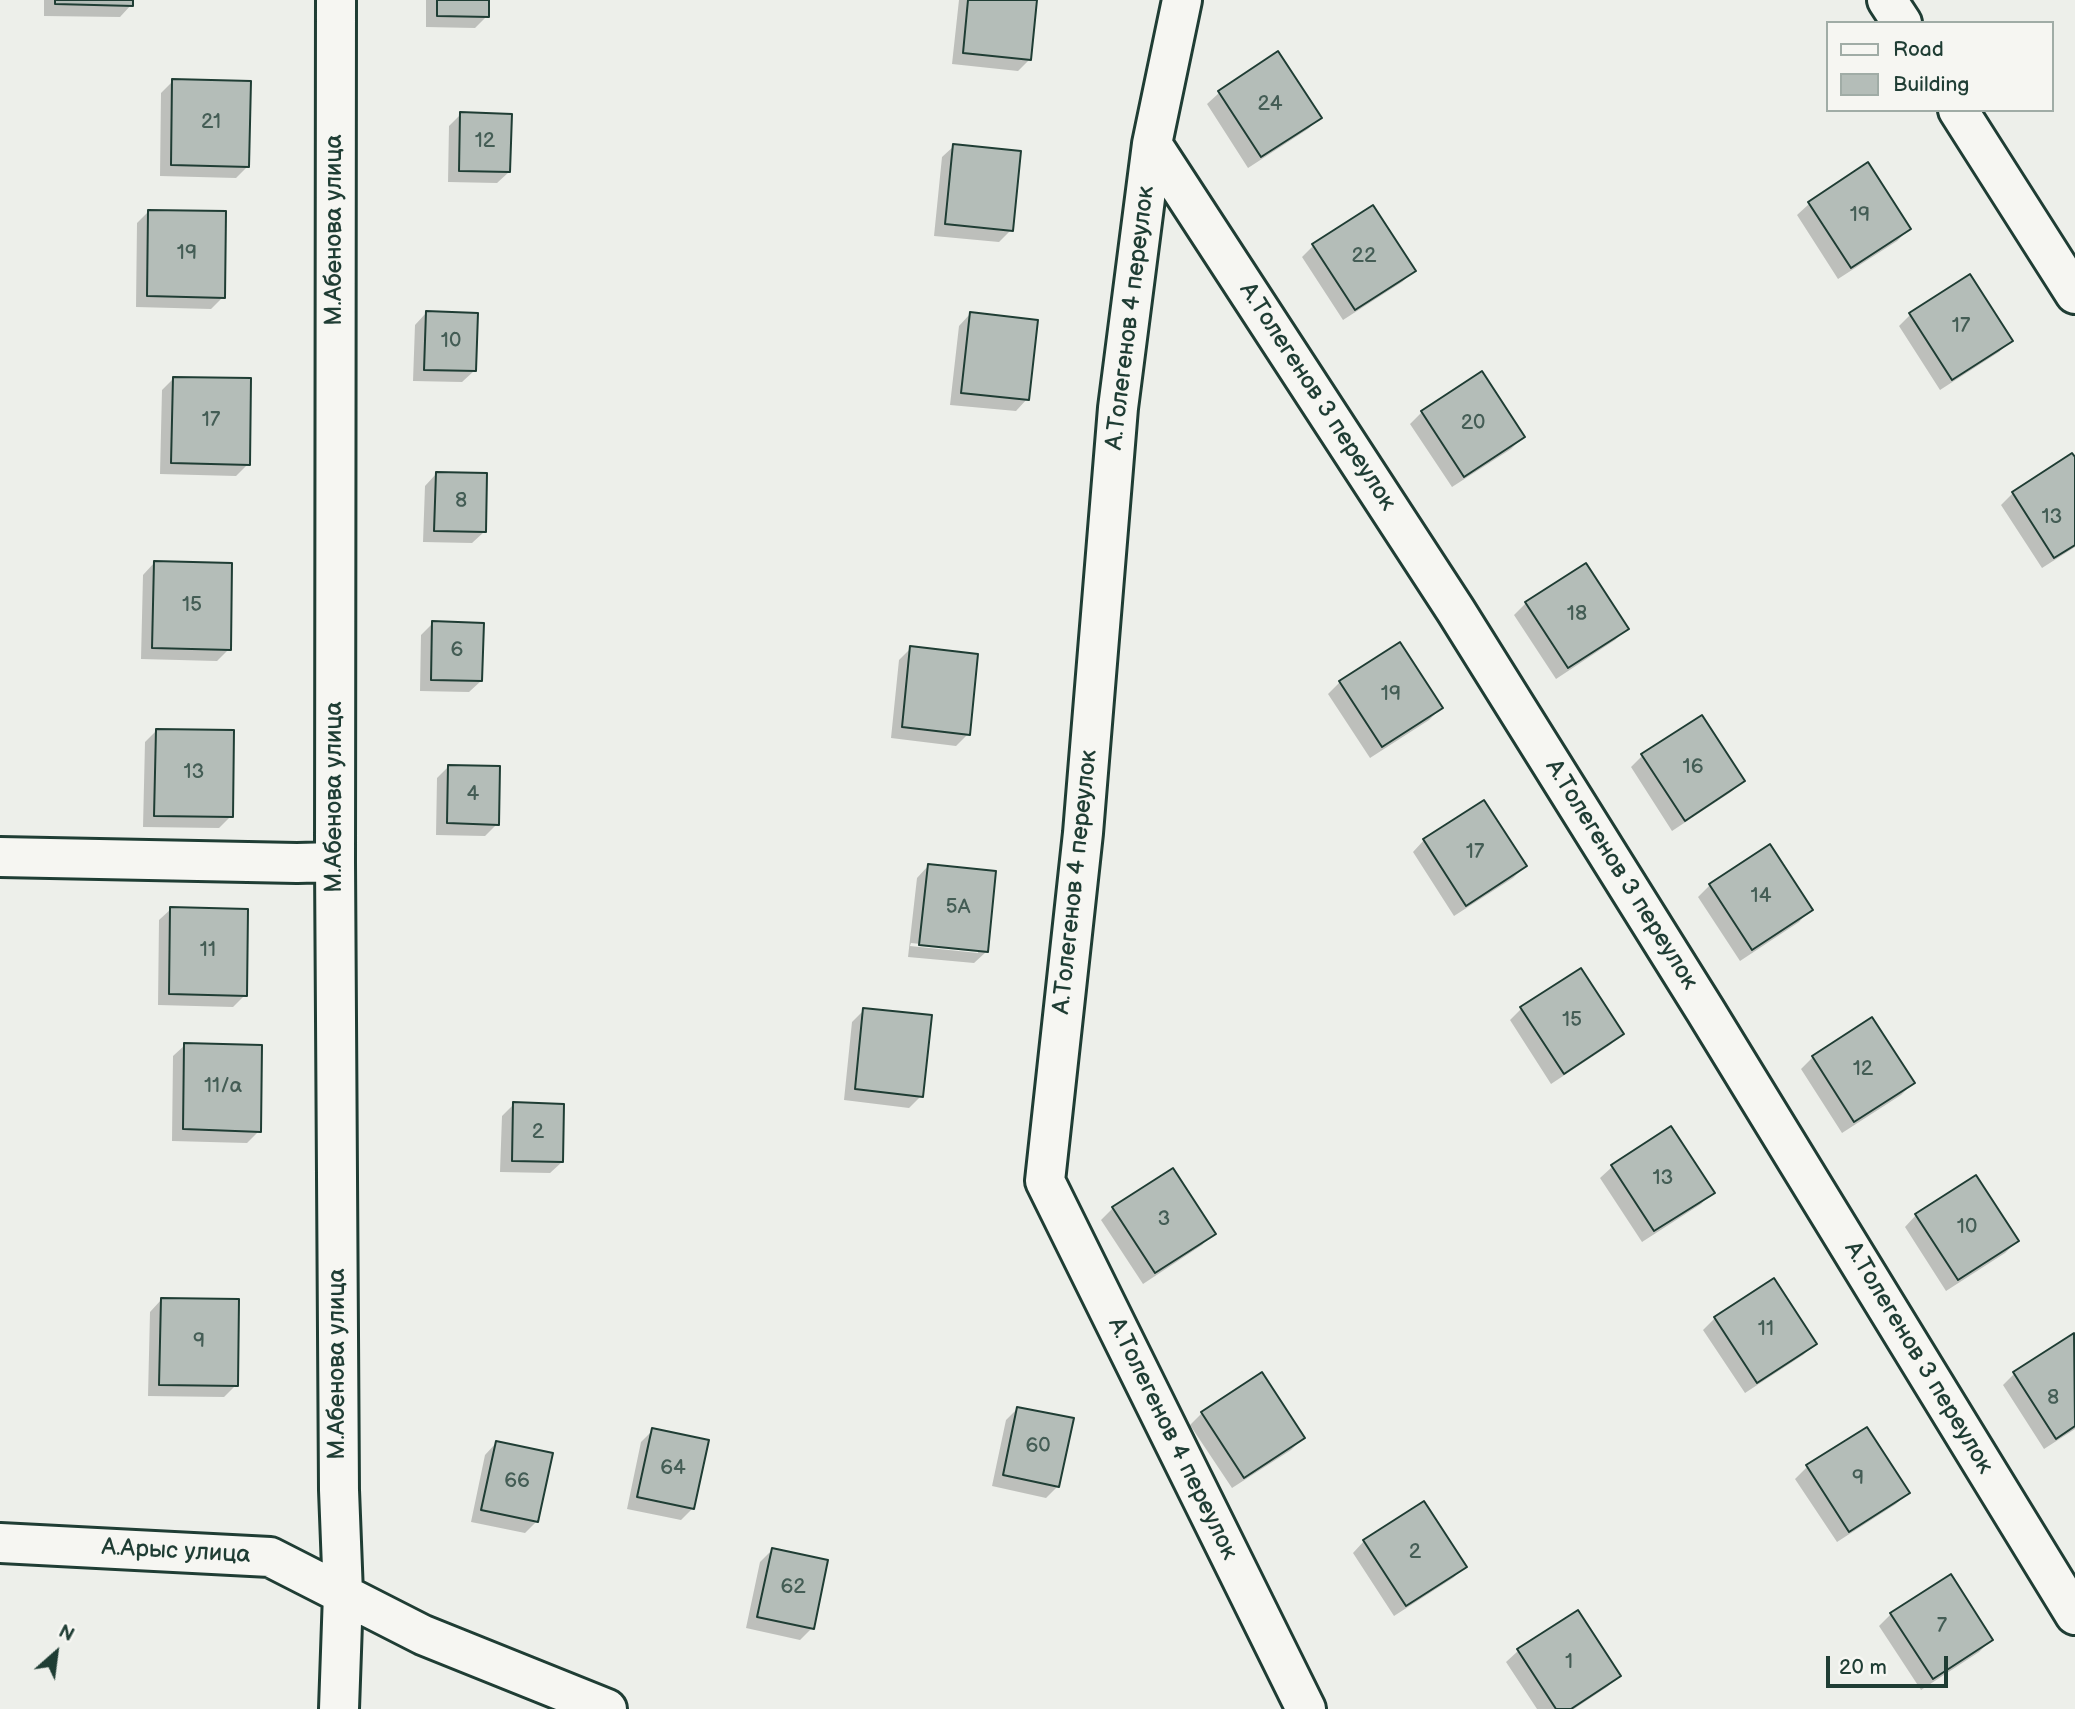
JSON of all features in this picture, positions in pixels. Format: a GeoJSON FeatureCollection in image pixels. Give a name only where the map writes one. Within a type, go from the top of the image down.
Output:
{"type":"FeatureCollection","features":[{"type":"Feature","properties":{"kind":"street","name":"М.Абенова улица"},"geometry":{"type":"LineString","coordinates":[[336,0],[335,862],[339,1490],[343,1594],[339,1709]]}},
{"type":"Feature","properties":{"kind":"street","name":"А.Толегенов 4 переулок"},"geometry":{"type":"LineString","coordinates":[[1182,0],[1152,145],[1118,408],[1083,833],[1045,1181],[1306,1709]]}},
{"type":"Feature","properties":{"kind":"street"},"geometry":{"type":"LineString","coordinates":[[1887,0],[1901,21]]}},
{"type":"Feature","properties":{"kind":"street"},"geometry":{"type":"LineString","coordinates":[[1959,112],[2075,294]]}},
{"type":"Feature","properties":{"kind":"street","name":"А.Толегенов 3 переулок"},"geometry":{"type":"LineString","coordinates":[[1152,145],[1456,611],[1720,1034],[2075,1615]]}},
{"type":"Feature","properties":{"kind":"street"},"geometry":{"type":"LineString","coordinates":[[0,857],[335,862]]}},
{"type":"Feature","properties":{"kind":"street","name":"А.Арыс улица"},"geometry":{"type":"LineString","coordinates":[[0,1543],[270,1557],[423,1635],[607,1709]]}},
{"type":"Feature","properties":{"kind":"building"},"geometry":{"type":"Polygon","coordinates":[[[55,0],[133,0],[133,6],[55,4],[55,0]]]}},
{"type":"Feature","properties":{"kind":"building"},"geometry":{"type":"Polygon","coordinates":[[[437,0],[489,0],[489,17],[437,16],[437,0]]]}},
{"type":"Feature","properties":{"kind":"building"},"geometry":{"type":"Polygon","coordinates":[[[968,0],[1037,0],[1031,60],[963,53],[968,0]]]}},
{"type":"Feature","properties":{"kind":"building"},"geometry":{"type":"Polygon","coordinates":[[[1278,51],[1322,118],[1261,157],[1218,91],[1278,51]]]}},
{"type":"Feature","properties":{"kind":"building"},"geometry":{"type":"Polygon","coordinates":[[[172,79],[251,81],[249,167],[171,165],[172,79]]]}},
{"type":"Feature","properties":{"kind":"building"},"geometry":{"type":"Polygon","coordinates":[[[460,112],[512,114],[510,172],[459,171],[460,112]]]}},
{"type":"Feature","properties":{"kind":"building"},"geometry":{"type":"Polygon","coordinates":[[[953,144],[1021,151],[1013,231],[945,224],[953,144]]]}},
{"type":"Feature","properties":{"kind":"building"},"geometry":{"type":"Polygon","coordinates":[[[1868,162],[1911,229],[1851,268],[1808,202],[1868,162]]]}},
{"type":"Feature","properties":{"kind":"building"},"geometry":{"type":"Polygon","coordinates":[[[1373,205],[1416,271],[1355,310],[1312,244],[1373,205]]]}},
{"type":"Feature","properties":{"kind":"building"},"geometry":{"type":"Polygon","coordinates":[[[148,210],[226,211],[225,298],[147,296],[148,210]]]}},
{"type":"Feature","properties":{"kind":"building"},"geometry":{"type":"Polygon","coordinates":[[[1970,274],[2013,341],[1952,380],[1909,313],[1970,274]]]}},
{"type":"Feature","properties":{"kind":"building"},"geometry":{"type":"Polygon","coordinates":[[[426,311],[478,313],[476,371],[424,370],[426,311]]]}},
{"type":"Feature","properties":{"kind":"building"},"geometry":{"type":"Polygon","coordinates":[[[970,312],[1038,320],[1029,400],[961,393],[970,312]]]}},
{"type":"Feature","properties":{"kind":"building"},"geometry":{"type":"Polygon","coordinates":[[[1482,371],[1525,437],[1464,477],[1421,411],[1482,371]]]}},
{"type":"Feature","properties":{"kind":"building"},"geometry":{"type":"Polygon","coordinates":[[[173,377],[251,378],[250,465],[171,463],[173,377]]]}},
{"type":"Feature","properties":{"kind":"building"},"geometry":{"type":"Polygon","coordinates":[[[2072,453],[2075,457],[2075,545],[2054,558],[2012,492],[2072,453]]]}},
{"type":"Feature","properties":{"kind":"building"},"geometry":{"type":"Polygon","coordinates":[[[436,472],[487,473],[486,532],[434,531],[436,472]]]}},
{"type":"Feature","properties":{"kind":"building"},"geometry":{"type":"Polygon","coordinates":[[[154,561],[232,563],[231,650],[152,648],[154,561]]]}},
{"type":"Feature","properties":{"kind":"building"},"geometry":{"type":"Polygon","coordinates":[[[1586,563],[1629,629],[1568,668],[1525,602],[1586,563]]]}},
{"type":"Feature","properties":{"kind":"building"},"geometry":{"type":"Polygon","coordinates":[[[432,621],[484,623],[482,681],[431,680],[432,621]]]}},
{"type":"Feature","properties":{"kind":"building"},"geometry":{"type":"Polygon","coordinates":[[[1400,642],[1443,708],[1382,747],[1339,681],[1400,642]]]}},
{"type":"Feature","properties":{"kind":"building"},"geometry":{"type":"Polygon","coordinates":[[[910,646],[978,654],[970,735],[902,727],[910,646]]]}},
{"type":"Feature","properties":{"kind":"building"},"geometry":{"type":"Polygon","coordinates":[[[1702,715],[1745,781],[1685,821],[1641,754],[1702,715]]]}},
{"type":"Feature","properties":{"kind":"building"},"geometry":{"type":"Polygon","coordinates":[[[156,729],[234,730],[233,817],[154,816],[156,729]]]}},
{"type":"Feature","properties":{"kind":"building"},"geometry":{"type":"Polygon","coordinates":[[[448,765],[500,766],[499,825],[447,823],[448,765]]]}},
{"type":"Feature","properties":{"kind":"building"},"geometry":{"type":"Polygon","coordinates":[[[1484,800],[1527,866],[1466,906],[1423,839],[1484,800]]]}},
{"type":"Feature","properties":{"kind":"building"},"geometry":{"type":"Polygon","coordinates":[[[1770,844],[1813,910],[1752,950],[1709,884],[1770,844]]]}},
{"type":"Feature","properties":{"kind":"building"},"geometry":{"type":"Polygon","coordinates":[[[928,864],[996,871],[988,952],[919,945],[928,864]]]}},
{"type":"Feature","properties":{"kind":"building"},"geometry":{"type":"Polygon","coordinates":[[[170,907],[248,909],[247,996],[169,994],[170,907]]]}},
{"type":"Feature","properties":{"kind":"building"},"geometry":{"type":"Polygon","coordinates":[[[1581,968],[1624,1034],[1564,1074],[1520,1007],[1581,968]]]}},
{"type":"Feature","properties":{"kind":"building"},"geometry":{"type":"Polygon","coordinates":[[[863,1008],[932,1015],[923,1097],[855,1089],[863,1008]]]}},
{"type":"Feature","properties":{"kind":"building"},"geometry":{"type":"Polygon","coordinates":[[[1872,1017],[1915,1083],[1854,1122],[1812,1056],[1872,1017]]]}},
{"type":"Feature","properties":{"kind":"building"},"geometry":{"type":"Polygon","coordinates":[[[184,1043],[262,1045],[261,1132],[183,1129],[184,1043]]]}},
{"type":"Feature","properties":{"kind":"building"},"geometry":{"type":"Polygon","coordinates":[[[513,1102],[564,1104],[563,1162],[512,1161],[513,1102]]]}},
{"type":"Feature","properties":{"kind":"building"},"geometry":{"type":"Polygon","coordinates":[[[1671,1126],[1715,1193],[1654,1231],[1611,1165],[1671,1126]]]}},
{"type":"Feature","properties":{"kind":"building"},"geometry":{"type":"Polygon","coordinates":[[[1173,1168],[1216,1234],[1155,1273],[1112,1207],[1173,1168]]]}},
{"type":"Feature","properties":{"kind":"building"},"geometry":{"type":"Polygon","coordinates":[[[1976,1175],[2019,1241],[1958,1280],[1915,1214],[1976,1175]]]}},
{"type":"Feature","properties":{"kind":"building"},"geometry":{"type":"Polygon","coordinates":[[[1774,1278],[1817,1344],[1757,1383],[1714,1317],[1774,1278]]]}},
{"type":"Feature","properties":{"kind":"building"},"geometry":{"type":"Polygon","coordinates":[[[161,1298],[239,1299],[238,1386],[159,1385],[161,1298]]]}},
{"type":"Feature","properties":{"kind":"building"},"geometry":{"type":"Polygon","coordinates":[[[2074,1333],[2075,1426],[2056,1439],[2013,1372],[2074,1333]]]}},
{"type":"Feature","properties":{"kind":"building"},"geometry":{"type":"Polygon","coordinates":[[[1262,1372],[1305,1438],[1244,1478],[1201,1412],[1262,1372]]]}},
{"type":"Feature","properties":{"kind":"building"},"geometry":{"type":"Polygon","coordinates":[[[1017,1407],[1074,1418],[1059,1487],[1003,1475],[1017,1407]]]}},
{"type":"Feature","properties":{"kind":"building"},"geometry":{"type":"Polygon","coordinates":[[[1867,1427],[1910,1493],[1849,1532],[1806,1465],[1867,1427]]]}},
{"type":"Feature","properties":{"kind":"building"},"geometry":{"type":"Polygon","coordinates":[[[652,1428],[709,1440],[694,1509],[637,1497],[652,1428]]]}},
{"type":"Feature","properties":{"kind":"building"},"geometry":{"type":"Polygon","coordinates":[[[496,1441],[553,1453],[538,1522],[481,1510],[496,1441]]]}},
{"type":"Feature","properties":{"kind":"building"},"geometry":{"type":"Polygon","coordinates":[[[1424,1501],[1467,1567],[1406,1606],[1363,1540],[1424,1501]]]}},
{"type":"Feature","properties":{"kind":"building"},"geometry":{"type":"Polygon","coordinates":[[[772,1548],[828,1560],[814,1629],[757,1617],[772,1548]]]}},
{"type":"Feature","properties":{"kind":"building"},"geometry":{"type":"Polygon","coordinates":[[[1951,1574],[1993,1640],[1933,1679],[1890,1613],[1951,1574]]]}},
{"type":"Feature","properties":{"kind":"building"},"geometry":{"type":"Polygon","coordinates":[[[1578,1610],[1621,1676],[1571,1709],[1556,1709],[1517,1649],[1578,1610]]]}}]}
